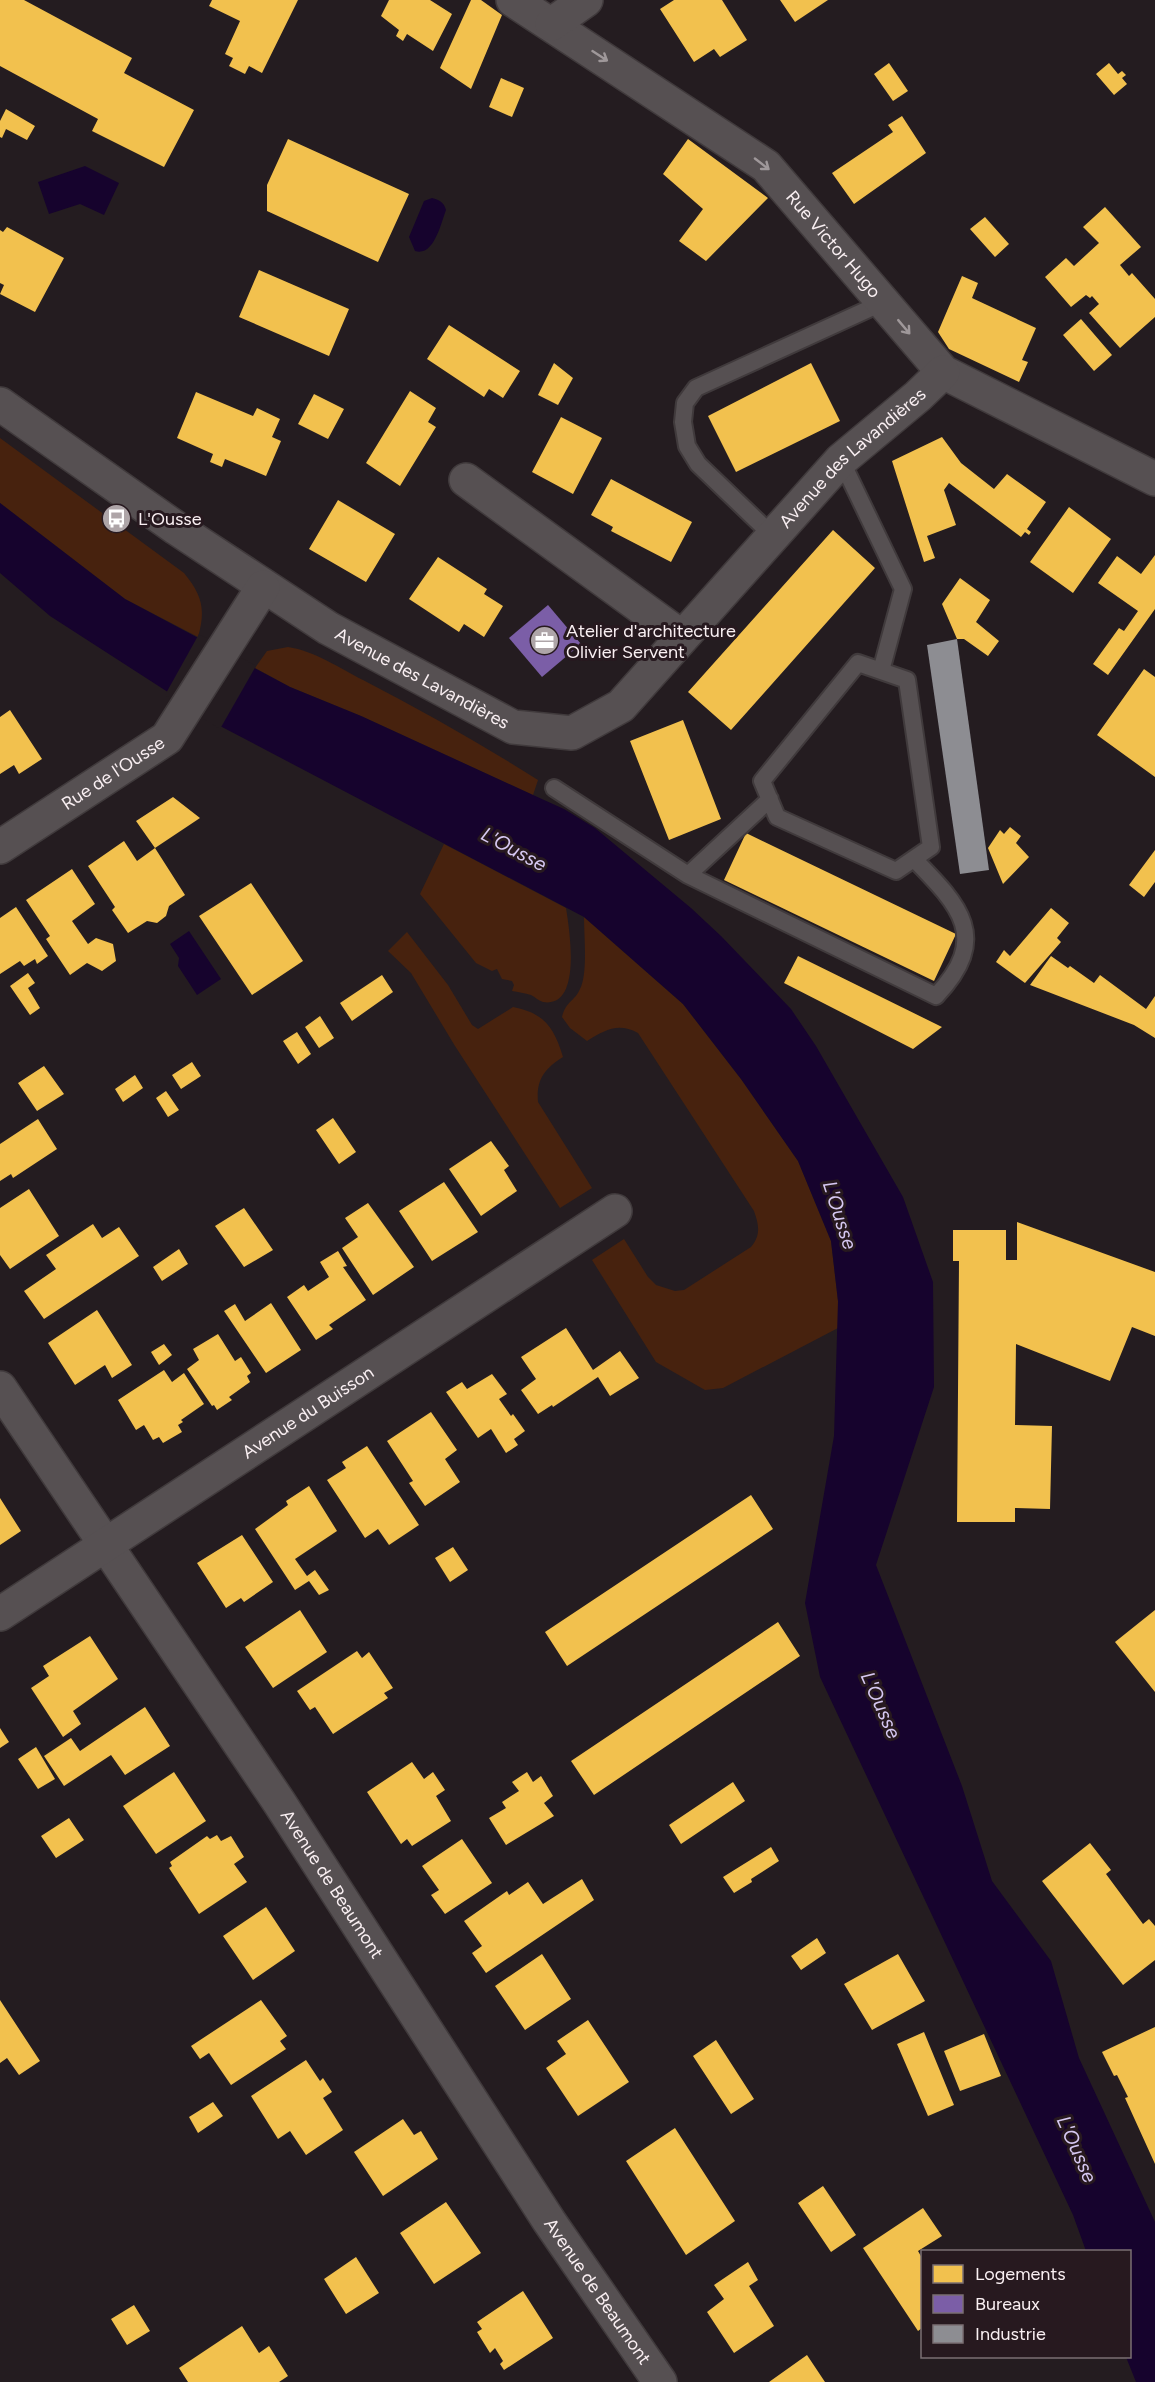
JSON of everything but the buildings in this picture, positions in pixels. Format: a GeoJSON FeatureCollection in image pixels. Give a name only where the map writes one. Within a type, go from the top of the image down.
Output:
{"type":"FeatureCollection","features":[{"type":"Feature","properties":{"kind":"street","name":"Rue Victor Hugo"},"geometry":{"type":"LineString","coordinates":[[513,0],[766,166],[943,372],[1155,479]]}},
{"type":"Feature","properties":{"kind":"street"},"geometry":{"type":"LineString","coordinates":[[552,24],[586,0]]}},
{"type":"Feature","properties":{"kind":"street","name":"Avenue des Lavandières"},"geometry":{"type":"LineString","coordinates":[[0,404],[263,587],[328,628],[513,728],[572,733],[621,706],[841,460],[918,396],[943,372]]}},
{"type":"Feature","properties":{"kind":"street"},"geometry":{"type":"LineString","coordinates":[[466,480],[682,637]]}},
{"type":"Feature","properties":{"kind":"street","name":"Rue de l'Ousse"},"geometry":{"type":"LineString","coordinates":[[0,847],[167,738],[263,587]]}},
{"type":"Feature","properties":{"kind":"street","name":"Avenue du Buisson"},"geometry":{"type":"LineString","coordinates":[[0,1614],[615,1211]]}},
{"type":"Feature","properties":{"kind":"street","name":"Avenue de Beaumont"},"geometry":{"type":"LineString","coordinates":[[0,1388],[279,1802],[549,2221],[660,2382]]}},
{"type":"Feature","properties":{"kind":"lane"},"geometry":{"type":"LineString","coordinates":[[773,536],[698,464],[687,446],[683,422],[685,403],[696,388],[884,302]]}},
{"type":"Feature","properties":{"kind":"lane"},"geometry":{"type":"LineString","coordinates":[[841,460],[903,589],[881,671]]}},
{"type":"Feature","properties":{"kind":"lane"},"geometry":{"type":"LineString","coordinates":[[858,663],[881,671],[907,680],[931,847],[896,871],[777,817],[762,781],[858,663]]}},
{"type":"Feature","properties":{"kind":"lane"},"geometry":{"type":"LineString","coordinates":[[554,788],[688,875],[936,996],[959,970],[963,958],[965,928],[948,893],[914,859]]}},
{"type":"Feature","properties":{"kind":"lane"},"geometry":{"type":"LineString","coordinates":[[688,875],[770,799]]}},
{"type":"Feature","properties":{"kind":"shaded area"},"geometry":{"type":"Polygon","coordinates":[[[0,438],[184,573],[195,588],[201,603],[202,618],[198,637],[125,599],[0,503],[0,438]]]}},
{"type":"Feature","properties":{"kind":"shaded area"},"geometry":{"type":"Polygon","coordinates":[[[288,647],[327,660],[495,754],[538,780],[533,795],[361,716],[290,687],[255,668],[267,651],[288,647]]]}},
{"type":"Feature","properties":{"kind":"shaded area"},"geometry":{"type":"Polygon","coordinates":[[[444,844],[566,908],[571,965],[564,993],[556,1001],[543,1002],[531,995],[512,991],[514,985],[512,981],[502,979],[497,969],[492,971],[476,963],[420,894],[444,844]]]}},
{"type":"Feature","properties":{"kind":"shaded area"},"geometry":{"type":"Polygon","coordinates":[[[584,917],[683,1004],[741,1079],[798,1161],[831,1241],[838,1301],[838,1328],[723,1388],[705,1390],[656,1362],[592,1260],[624,1239],[648,1277],[656,1285],[675,1291],[684,1290],[751,1247],[758,1230],[754,1211],[638,1033],[618,1028],[606,1031],[587,1041],[570,1028],[562,1017],[578,993],[582,982],[585,964],[584,917]]]}},
{"type":"Feature","properties":{"kind":"shaded area"},"geometry":{"type":"Polygon","coordinates":[[[407,932],[448,985],[472,1025],[478,1029],[513,1007],[533,1013],[546,1023],[556,1037],[563,1057],[546,1071],[540,1081],[538,1102],[592,1188],[560,1208],[455,1046],[411,973],[388,951],[407,932]]]}},
{"type":"Feature","properties":{"kind":"water"},"geometry":{"type":"Polygon","coordinates":[[[85,166],[119,183],[104,215],[80,204],[49,214],[38,182],[85,166]]]}},
{"type":"Feature","properties":{"kind":"water"},"geometry":{"type":"Polygon","coordinates":[[[432,198],[441,202],[446,210],[432,244],[427,249],[415,251],[409,237],[424,201],[432,198]]]}},
{"type":"Feature","properties":{"kind":"water","name":"L'Ousse"},"geometry":{"type":"Polygon","coordinates":[[[0,503],[125,599],[290,687],[361,716],[564,809],[595,828],[721,936],[791,1009],[816,1046],[903,1197],[933,1282],[934,1387],[876,1565],[962,1786],[992,1881],[1051,1961],[1079,2058],[1155,2222],[1155,2382],[1136,2382],[1126,2358],[1131,2358],[1131,2250],[1086,2250],[1073,2215],[820,1677],[805,1603],[834,1436],[838,1301],[831,1241],[798,1161],[741,1079],[683,1004],[584,917],[222,727],[50,616],[0,573],[0,503]]]}},
{"type":"Feature","properties":{"kind":"water"},"geometry":{"type":"Polygon","coordinates":[[[189,931],[221,979],[197,995],[178,966],[179,958],[170,944],[189,931]]]}},
{"type":"Feature","properties":{"kind":"pier"},"geometry":{"type":"Polygon","coordinates":[[[199,634],[256,666],[220,729],[165,695],[199,634]]]}},
{"type":"Feature","properties":{"kind":"place","name":"L'Ousse"},"geometry":{"type":"Point","coordinates":[117,519]}},
{"type":"Feature","properties":{"kind":"place","name":"Atelier d'architecture Olivier Servent"},"geometry":{"type":"Point","coordinates":[545,641]}}]}
